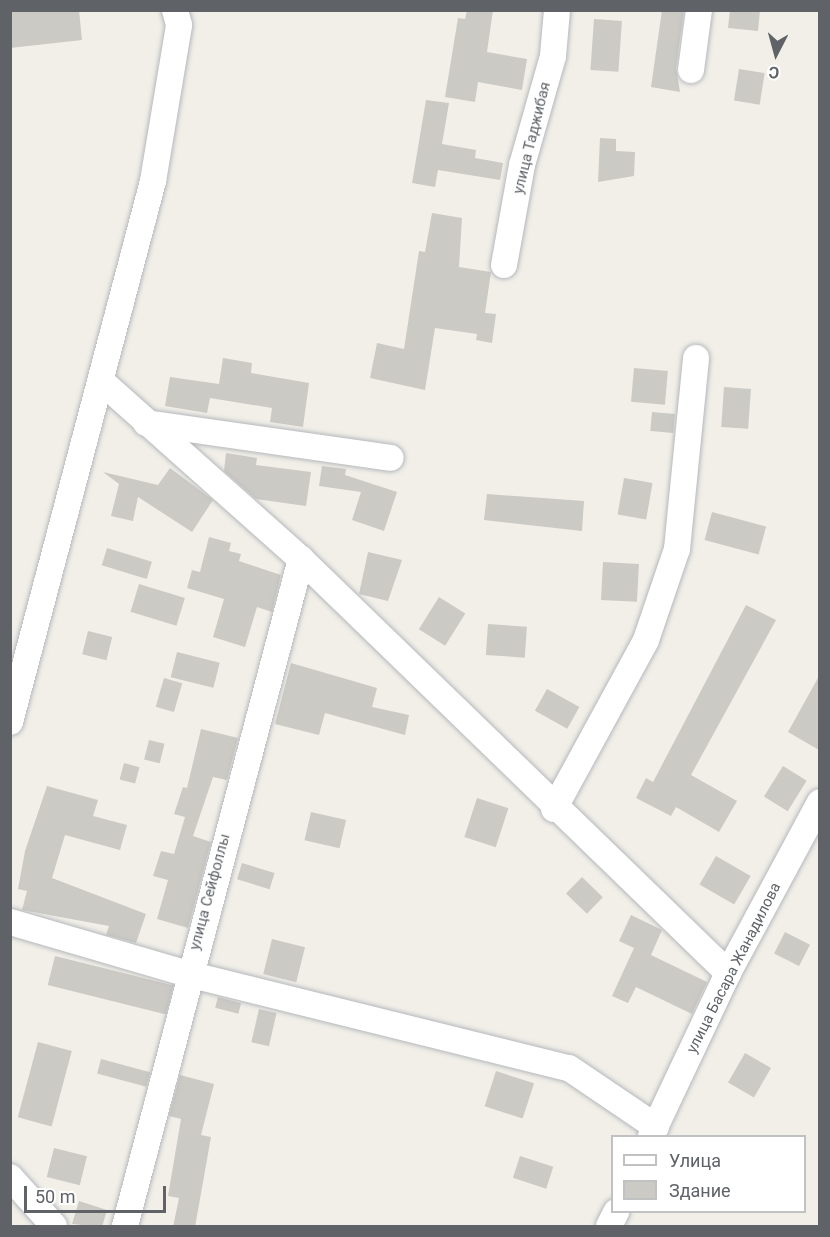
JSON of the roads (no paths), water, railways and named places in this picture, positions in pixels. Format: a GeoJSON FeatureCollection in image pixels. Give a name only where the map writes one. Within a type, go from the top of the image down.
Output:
{"type":"FeatureCollection","features":[{"type":"Feature","properties":{"kind":"street"},"geometry":{"type":"LineString","coordinates":[[10,722],[153,181],[179,25],[175,10]]}},
{"type":"Feature","properties":{"kind":"street","name":"улица Таджибая"},"geometry":{"type":"LineString","coordinates":[[504,265],[522,165],[553,56],[557,10]]}},
{"type":"Feature","properties":{"kind":"street"},"geometry":{"type":"LineString","coordinates":[[691,70],[699,10]]}},
{"type":"Feature","properties":{"kind":"street"},"geometry":{"type":"LineString","coordinates":[[554,810],[646,640],[677,549],[696,358]]}},
{"type":"Feature","properties":{"kind":"street"},"geometry":{"type":"LineString","coordinates":[[100,381],[301,559],[554,810],[728,973]]}},
{"type":"Feature","properties":{"kind":"street"},"geometry":{"type":"LineString","coordinates":[[146,423],[391,458]]}},
{"type":"Feature","properties":{"kind":"street","name":"улица Сейфоллы"},"geometry":{"type":"LineString","coordinates":[[125,1227],[188,974],[301,559]]}},
{"type":"Feature","properties":{"kind":"street","name":"улица Басара Жанадилова"},"geometry":{"type":"LineString","coordinates":[[654,1132],[728,973],[819,802]]}},
{"type":"Feature","properties":{"kind":"street"},"geometry":{"type":"LineString","coordinates":[[10,922],[188,974],[569,1068],[654,1132]]}},
{"type":"Feature","properties":{"kind":"street"},"geometry":{"type":"LineString","coordinates":[[10,1177],[54,1227]]}},
{"type":"Feature","properties":{"kind":"street"},"geometry":{"type":"LineString","coordinates":[[609,1227],[616,1213]]}}]}
